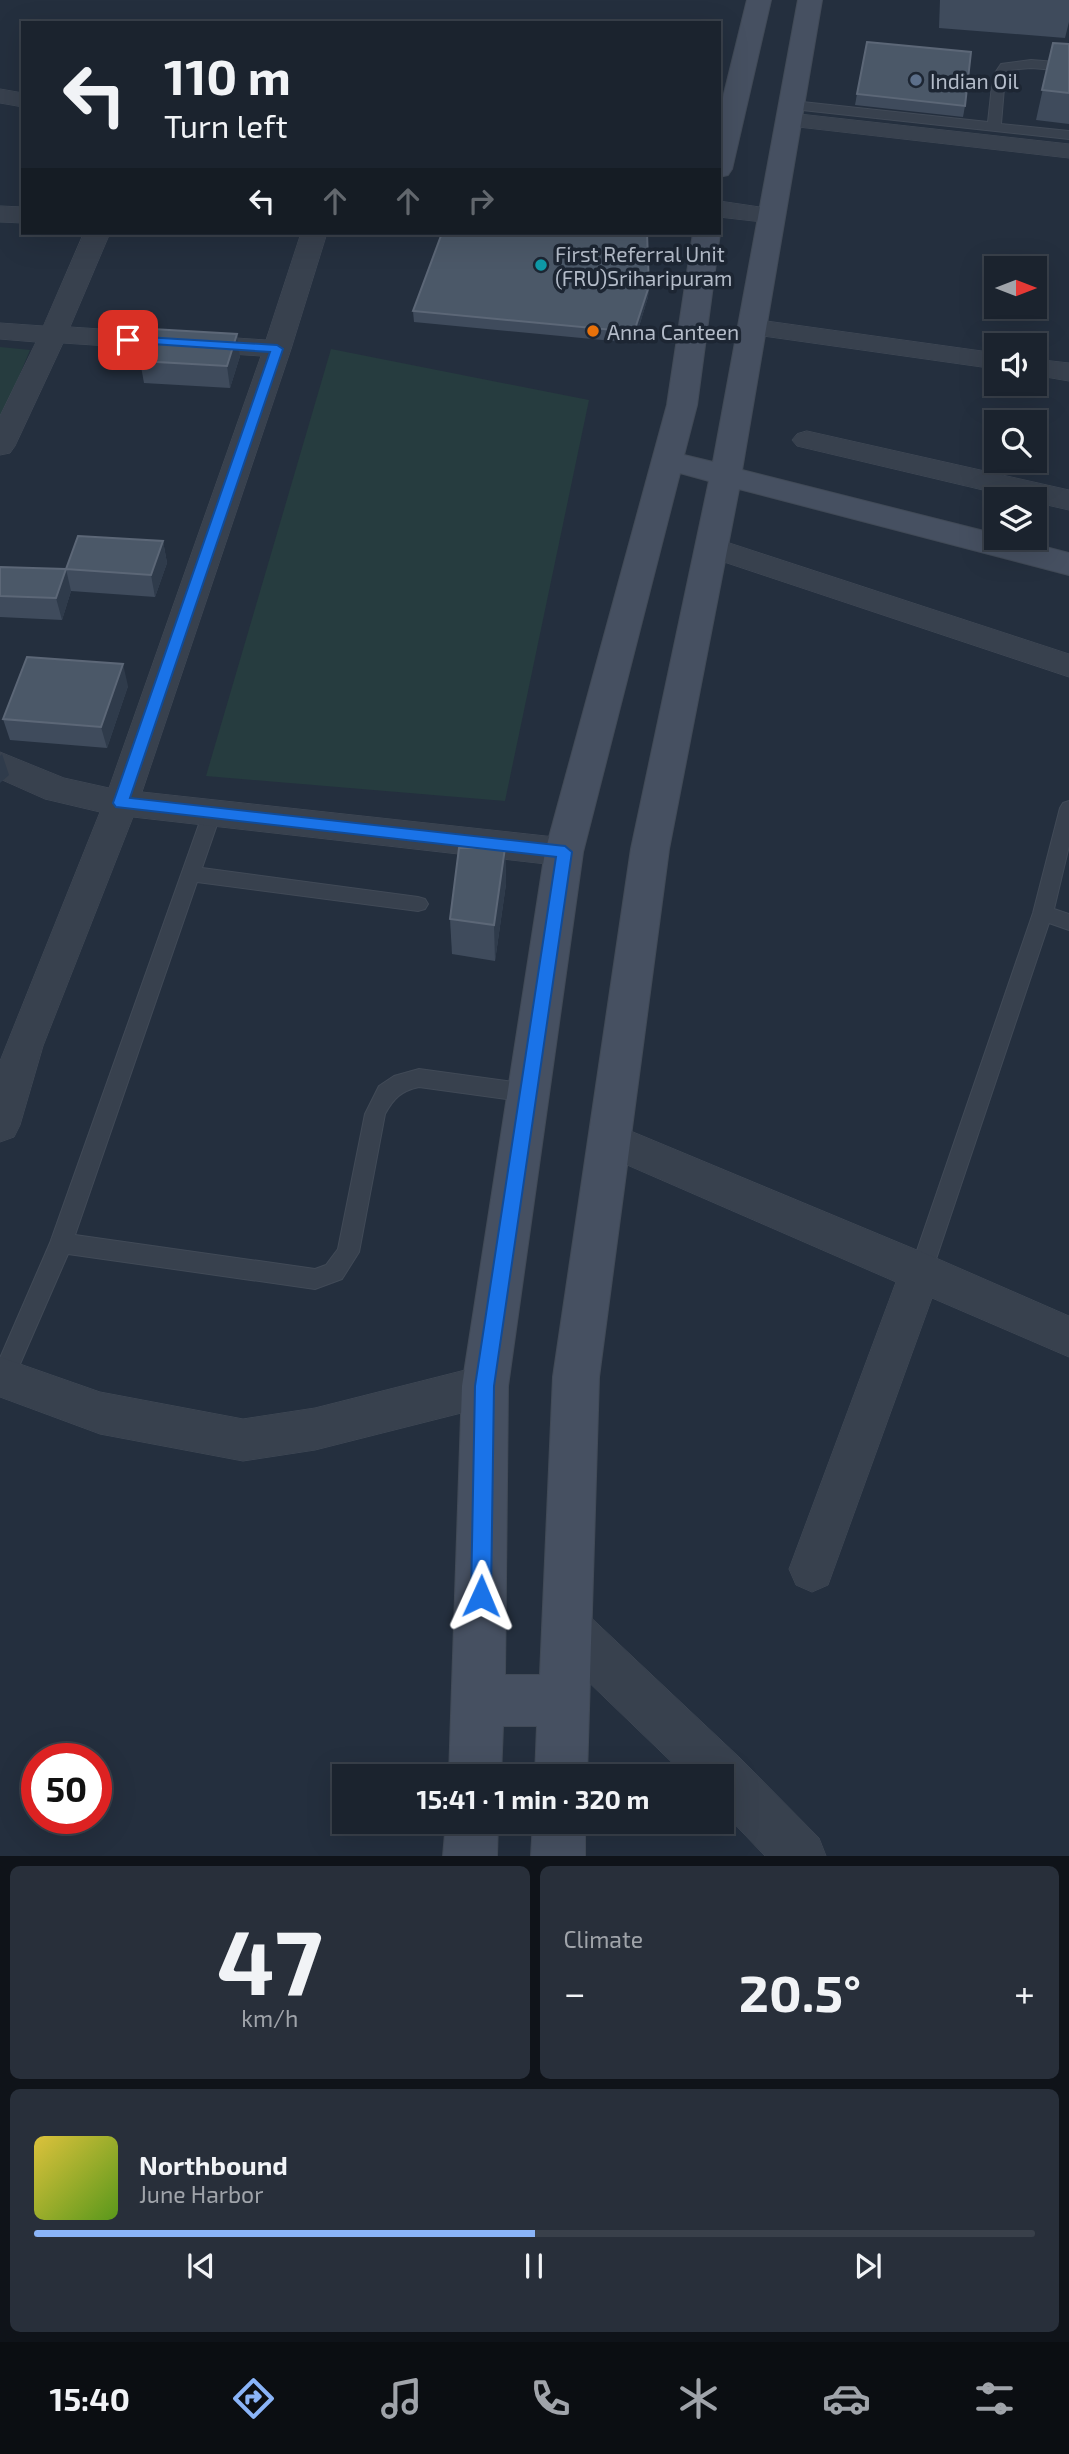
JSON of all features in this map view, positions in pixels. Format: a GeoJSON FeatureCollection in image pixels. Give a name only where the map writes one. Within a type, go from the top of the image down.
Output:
{"type":"FeatureCollection","features":[{"type":"Feature","properties":{"kind":"main road"},"geometry":{"type":"LineString","coordinates":[[721,161],[759,0]]}},
{"type":"Feature","properties":{"kind":"main road"},"geometry":{"type":"LineString","coordinates":[[561,1764],[576,1377],[609,1139],[650,849],[726,474],[810,0]]}},
{"type":"Feature","properties":{"kind":"main road"},"geometry":{"type":"LineString","coordinates":[[476,1764],[480,1701],[485,1386],[565,852],[682,405],[706,235]]}},
{"type":"Feature","properties":{"kind":"main road"},"geometry":{"type":"LineString","coordinates":[[666,460],[1069,564]]}},
{"type":"Feature","properties":{"kind":"main road"},"geometry":{"type":"LineString","coordinates":[[480,1701],[564,1700]]}},
{"type":"Feature","properties":{"kind":"main road"},"geometry":{"type":"LineString","coordinates":[[470,1856],[471,1834]]}},
{"type":"Feature","properties":{"kind":"main road"},"geometry":{"type":"LineString","coordinates":[[558,1856],[559,1834]]}},
{"type":"Feature","properties":{"kind":"street"},"geometry":{"type":"LineString","coordinates":[[0,96],[21,100]]}},
{"type":"Feature","properties":{"kind":"street"},"geometry":{"type":"LineString","coordinates":[[791,113],[1069,150]]}},
{"type":"Feature","properties":{"kind":"street"},"geometry":{"type":"LineString","coordinates":[[721,209],[771,215]]}},
{"type":"Feature","properties":{"kind":"street"},"geometry":{"type":"LineString","coordinates":[[0,214],[21,215]]}},
{"type":"Feature","properties":{"kind":"street"},"geometry":{"type":"LineString","coordinates":[[0,446],[53,335],[96,235]]}},
{"type":"Feature","properties":{"kind":"street"},"geometry":{"type":"LineString","coordinates":[[0,1125],[12,1039],[121,803],[277,349],[313,235]]}},
{"type":"Feature","properties":{"kind":"street"},"geometry":{"type":"LineString","coordinates":[[751,327],[984,359]]}},
{"type":"Feature","properties":{"kind":"street"},"geometry":{"type":"LineString","coordinates":[[0,331],[277,349]]}},
{"type":"Feature","properties":{"kind":"street"},"geometry":{"type":"LineString","coordinates":[[1047,369],[1069,372]]}},
{"type":"Feature","properties":{"kind":"street"},"geometry":{"type":"LineString","coordinates":[[807,440],[1069,500]]}},
{"type":"Feature","properties":{"kind":"street"},"geometry":{"type":"LineString","coordinates":[[711,547],[1069,666]]}},
{"type":"Feature","properties":{"kind":"street"},"geometry":{"type":"LineString","coordinates":[[0,765],[57,789],[121,803],[565,852]]}},
{"type":"Feature","properties":{"kind":"street"},"geometry":{"type":"LineString","coordinates":[[609,1139],[921,1271],[1069,1337]]}},
{"type":"Feature","properties":{"kind":"street"},"geometry":{"type":"LineString","coordinates":[[812,1569],[921,1271]]}},
{"type":"Feature","properties":{"kind":"street"},"geometry":{"type":"LineString","coordinates":[[1,1380],[100,1413],[243,1440],[315,1429],[485,1386]]}},
{"type":"Feature","properties":{"kind":"street"},"geometry":{"type":"LineString","coordinates":[[566,1627],[708,1764]]}},
{"type":"Feature","properties":{"kind":"street"},"geometry":{"type":"LineString","coordinates":[[734,1789],[800,1856]]}},
{"type":"Feature","properties":{"kind":"lane"},"geometry":{"type":"LineString","coordinates":[[994,127],[999,76],[1005,66],[1031,64],[1069,67]]}},
{"type":"Feature","properties":{"kind":"lane"},"geometry":{"type":"LineString","coordinates":[[791,113],[1069,135]]}},
{"type":"Feature","properties":{"kind":"lane"},"geometry":{"type":"LineString","coordinates":[[921,1271],[1043,913],[1069,808]]}},
{"type":"Feature","properties":{"kind":"lane"},"geometry":{"type":"LineString","coordinates":[[1,1380],[34,1310],[61,1243],[212,813]]}},
{"type":"Feature","properties":{"kind":"lane"},"geometry":{"type":"LineString","coordinates":[[190,874],[418,904]]}},
{"type":"Feature","properties":{"kind":"lane"},"geometry":{"type":"LineString","coordinates":[[1043,913],[1069,922]]}},
{"type":"Feature","properties":{"kind":"lane"},"geometry":{"type":"LineString","coordinates":[[61,1243],[315,1279],[334,1272],[348,1252],[375,1114],[386,1092],[401,1082],[419,1078],[529,1093]]}},
{"type":"Feature","properties":{"kind":"green space"},"geometry":{"type":"Polygon","coordinates":[[[0,347],[30,350],[0,422],[0,347]]]}},
{"type":"Feature","properties":{"kind":"green space"},"geometry":{"type":"Polygon","coordinates":[[[331,349],[589,400],[505,801],[206,776],[331,349]]]}},
{"type":"Feature","properties":{"kind":"building"},"geometry":{"type":"Polygon","coordinates":[[[867,42],[971,52],[965,106],[857,94],[867,42]]]}},
{"type":"Feature","properties":{"kind":"building"},"geometry":{"type":"Polygon","coordinates":[[[1053,43],[1069,44],[1069,93],[1042,90],[1053,43]]]}},
{"type":"Feature","properties":{"kind":"building","name":"First Referral Unit (FRU)Sriharipuram"},"geometry":{"type":"Polygon","coordinates":[[[441,235],[647,235],[649,286],[634,332],[413,311],[441,235]]]}},
{"type":"Feature","properties":{"kind":"building"},"geometry":{"type":"Polygon","coordinates":[[[152,329],[237,334],[227,366],[140,361],[152,329]]]}},
{"type":"Feature","properties":{"kind":"building"},"geometry":{"type":"Polygon","coordinates":[[[78,536],[163,541],[151,575],[66,569],[78,536]]]}},
{"type":"Feature","properties":{"kind":"building"},"geometry":{"type":"Polygon","coordinates":[[[0,567],[66,569],[56,598],[0,596],[0,567]]]}},
{"type":"Feature","properties":{"kind":"building"},"geometry":{"type":"Polygon","coordinates":[[[27,657],[123,664],[101,727],[3,719],[27,657]]]}},
{"type":"Feature","properties":{"kind":"building"},"geometry":{"type":"Polygon","coordinates":[[[459,848],[505,848],[494,925],[450,919],[459,848]]]}},
{"type":"Feature","properties":{"kind":"place","name":"Indian Oil"},"geometry":{"type":"Point","coordinates":[916,80]}},
{"type":"Feature","properties":{"kind":"place","name":"First Referral Unit (FRU)Sriharipuram"},"geometry":{"type":"Point","coordinates":[541,265]}},
{"type":"Feature","properties":{"kind":"place","name":"Anna Canteen"},"geometry":{"type":"Point","coordinates":[593,331]}},
{"type":"Feature","properties":{"kind":"route"},"geometry":{"type":"LineString","coordinates":[[128,340],[277,349],[121,803],[565,852],[485,1386],[481,1596]]}}]}
